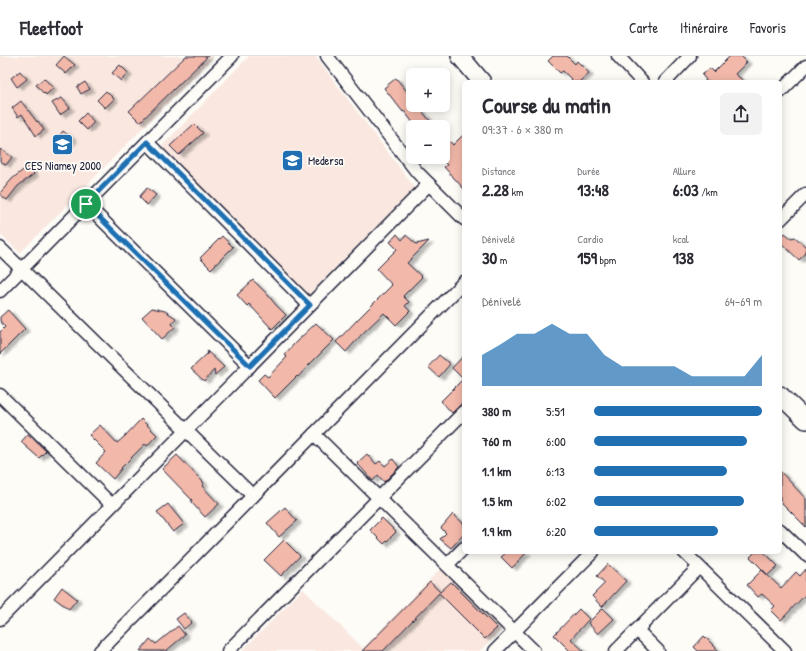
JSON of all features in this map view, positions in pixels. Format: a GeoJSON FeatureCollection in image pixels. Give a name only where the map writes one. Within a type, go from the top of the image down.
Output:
{"type":"FeatureCollection","features":[{"type":"Feature","properties":{"kind":"street"},"geometry":{"type":"LineString","coordinates":[[0,291],[232,56]]}},
{"type":"Feature","properties":{"kind":"street"},"geometry":{"type":"LineString","coordinates":[[327,56],[406,158],[429,184],[462,217]]}},
{"type":"Feature","properties":{"kind":"street"},"geometry":{"type":"LineString","coordinates":[[460,56],[480,80]]}},
{"type":"Feature","properties":{"kind":"street"},"geometry":{"type":"LineString","coordinates":[[618,56],[640,80]]}},
{"type":"Feature","properties":{"kind":"street"},"geometry":{"type":"LineString","coordinates":[[667,80],[690,56]]}},
{"type":"Feature","properties":{"kind":"street"},"geometry":{"type":"LineString","coordinates":[[782,90],[806,66]]}},
{"type":"Feature","properties":{"kind":"street"},"geometry":{"type":"LineString","coordinates":[[147,142],[310,305]]}},
{"type":"Feature","properties":{"kind":"street"},"geometry":{"type":"LineString","coordinates":[[0,619],[429,184]]}},
{"type":"Feature","properties":{"kind":"street"},"geometry":{"type":"LineString","coordinates":[[782,218],[806,194]]}},
{"type":"Feature","properties":{"kind":"street"},"geometry":{"type":"LineString","coordinates":[[86,204],[250,366]]}},
{"type":"Feature","properties":{"kind":"street"},"geometry":{"type":"LineString","coordinates":[[0,248],[253,496]]}},
{"type":"Feature","properties":{"kind":"street"},"geometry":{"type":"LineString","coordinates":[[106,649],[253,496],[462,284]]}},
{"type":"Feature","properties":{"kind":"street"},"geometry":{"type":"LineString","coordinates":[[0,395],[112,505]]}},
{"type":"Feature","properties":{"kind":"street"},"geometry":{"type":"LineString","coordinates":[[782,397],[806,420]]}},
{"type":"Feature","properties":{"kind":"street"},"geometry":{"type":"LineString","coordinates":[[228,651],[462,414]]}},
{"type":"Feature","properties":{"kind":"street"},"geometry":{"type":"LineString","coordinates":[[314,434],[534,651]]}},
{"type":"Feature","properties":{"kind":"street"},"geometry":{"type":"LineString","coordinates":[[782,532],[806,555]]}},
{"type":"Feature","properties":{"kind":"street"},"geometry":{"type":"LineString","coordinates":[[447,565],[462,550]]}},
{"type":"Feature","properties":{"kind":"street"},"geometry":{"type":"LineString","coordinates":[[495,651],[591,554]]}},
{"type":"Feature","properties":{"kind":"street"},"geometry":{"type":"LineString","coordinates":[[686,554],[785,651]]}},
{"type":"Feature","properties":{"kind":"street"},"geometry":{"type":"LineString","coordinates":[[616,651],[699,567]]}},
{"type":"Feature","properties":{"kind":"street"},"geometry":{"type":"LineString","coordinates":[[637,630],[658,651]]}},
{"type":"Feature","properties":{"kind":"shaded area","name":"CES Niamey 2000"},"geometry":{"type":"Polygon","coordinates":[[[0,56],[214,56],[20,253],[0,234],[0,56]]]}},
{"type":"Feature","properties":{"kind":"shaded area"},"geometry":{"type":"Polygon","coordinates":[[[249,56],[315,56],[415,188],[308,295],[161,147],[249,56]]]}},
{"type":"Feature","properties":{"kind":"shaded area"},"geometry":{"type":"Polygon","coordinates":[[[440,569],[501,629],[480,651],[242,651],[303,589],[363,648],[440,569]]]}},
{"type":"Feature","properties":{"kind":"building"},"geometry":{"type":"Polygon","coordinates":[[[64,56],[75,65],[66,74],[56,65],[64,56]]]}},
{"type":"Feature","properties":{"kind":"building"},"geometry":{"type":"Polygon","coordinates":[[[186,56],[208,56],[140,122],[129,111],[186,56]]]}},
{"type":"Feature","properties":{"kind":"building"},"geometry":{"type":"Polygon","coordinates":[[[553,56],[567,56],[575,64],[577,61],[589,73],[581,80],[572,80],[563,71],[560,73],[548,61],[553,56]]]}},
{"type":"Feature","properties":{"kind":"building"},"geometry":{"type":"Polygon","coordinates":[[[730,56],[741,56],[747,62],[735,74],[742,80],[706,80],[702,75],[710,68],[714,72],[730,56]]]}},
{"type":"Feature","properties":{"kind":"building"},"geometry":{"type":"Polygon","coordinates":[[[120,65],[128,73],[121,81],[112,73],[120,65]]]}},
{"type":"Feature","properties":{"kind":"building"},"geometry":{"type":"Polygon","coordinates":[[[20,71],[27,79],[17,87],[11,78],[20,71]]]}},
{"type":"Feature","properties":{"kind":"building"},"geometry":{"type":"Polygon","coordinates":[[[44,78],[53,88],[46,95],[36,85],[44,78]]]}},
{"type":"Feature","properties":{"kind":"building"},"geometry":{"type":"Polygon","coordinates":[[[396,78],[406,90],[406,112],[423,112],[429,120],[411,120],[384,88],[396,78]]]}},
{"type":"Feature","properties":{"kind":"building"},"geometry":{"type":"Polygon","coordinates":[[[85,82],[90,89],[81,94],[77,87],[85,82]]]}},
{"type":"Feature","properties":{"kind":"building"},"geometry":{"type":"Polygon","coordinates":[[[106,91],[114,99],[105,108],[97,100],[106,91]]]}},
{"type":"Feature","properties":{"kind":"building"},"geometry":{"type":"Polygon","coordinates":[[[61,98],[70,108],[60,115],[52,103],[61,98]]]}},
{"type":"Feature","properties":{"kind":"building"},"geometry":{"type":"Polygon","coordinates":[[[21,101],[44,130],[36,136],[22,114],[18,117],[12,108],[21,101]]]}},
{"type":"Feature","properties":{"kind":"building"},"geometry":{"type":"Polygon","coordinates":[[[86,113],[94,122],[87,130],[78,121],[86,113]]]}},
{"type":"Feature","properties":{"kind":"building"},"geometry":{"type":"Polygon","coordinates":[[[194,124],[203,133],[179,155],[170,146],[194,124]]]}},
{"type":"Feature","properties":{"kind":"building"},"geometry":{"type":"Polygon","coordinates":[[[63,131],[73,139],[65,148],[55,141],[63,131]]]}},
{"type":"Feature","properties":{"kind":"building"},"geometry":{"type":"Polygon","coordinates":[[[462,136],[462,187],[444,167],[447,165],[446,164],[450,164],[450,142],[453,145],[462,136]]]}},
{"type":"Feature","properties":{"kind":"building"},"geometry":{"type":"Polygon","coordinates":[[[0,149],[12,157],[6,165],[0,161],[0,149]]]}},
{"type":"Feature","properties":{"kind":"building"},"geometry":{"type":"Polygon","coordinates":[[[28,166],[34,174],[18,186],[7,200],[0,195],[12,179],[28,166]]]}},
{"type":"Feature","properties":{"kind":"building"},"geometry":{"type":"Polygon","coordinates":[[[147,188],[156,195],[147,205],[139,197],[147,188]]]}},
{"type":"Feature","properties":{"kind":"building"},"geometry":{"type":"Polygon","coordinates":[[[785,233],[791,238],[795,237],[806,247],[806,253],[799,260],[782,244],[782,237],[785,233]]]}},
{"type":"Feature","properties":{"kind":"building"},"geometry":{"type":"Polygon","coordinates":[[[397,234],[402,240],[406,235],[416,244],[429,241],[407,263],[422,277],[403,296],[409,302],[405,306],[410,311],[396,325],[384,313],[346,352],[336,342],[392,285],[377,269],[397,249],[390,242],[397,234]]]}},
{"type":"Feature","properties":{"kind":"building"},"geometry":{"type":"Polygon","coordinates":[[[222,236],[233,247],[211,269],[200,258],[222,236]]]}},
{"type":"Feature","properties":{"kind":"building"},"geometry":{"type":"Polygon","coordinates":[[[253,280],[286,315],[272,329],[249,304],[247,306],[237,295],[253,280]]]}},
{"type":"Feature","properties":{"kind":"building"},"geometry":{"type":"Polygon","coordinates":[[[152,308],[165,311],[176,318],[172,324],[175,327],[162,339],[142,317],[152,308]]]}},
{"type":"Feature","properties":{"kind":"building"},"geometry":{"type":"Polygon","coordinates":[[[8,310],[25,329],[0,354],[0,332],[5,327],[0,321],[0,317],[8,310]]]}},
{"type":"Feature","properties":{"kind":"building"},"geometry":{"type":"Polygon","coordinates":[[[316,323],[334,340],[275,398],[258,380],[264,374],[268,377],[287,357],[284,355],[316,323]]]}},
{"type":"Feature","properties":{"kind":"building"},"geometry":{"type":"Polygon","coordinates":[[[207,351],[224,367],[215,375],[214,370],[204,381],[191,369],[208,353],[207,351]]]}},
{"type":"Feature","properties":{"kind":"building"},"geometry":{"type":"Polygon","coordinates":[[[439,355],[450,364],[439,377],[428,367],[439,355]]]}},
{"type":"Feature","properties":{"kind":"building"},"geometry":{"type":"Polygon","coordinates":[[[462,357],[462,378],[452,368],[462,357]]]}},
{"type":"Feature","properties":{"kind":"building"},"geometry":{"type":"Polygon","coordinates":[[[462,380],[462,403],[452,413],[441,401],[462,380]]]}},
{"type":"Feature","properties":{"kind":"building"},"geometry":{"type":"Polygon","coordinates":[[[141,419],[157,435],[147,446],[145,444],[121,468],[113,479],[96,463],[106,452],[89,435],[100,425],[117,443],[141,419]]]}},
{"type":"Feature","properties":{"kind":"building"},"geometry":{"type":"Polygon","coordinates":[[[28,434],[46,451],[39,458],[21,442],[28,434]]]}},
{"type":"Feature","properties":{"kind":"building"},"geometry":{"type":"Polygon","coordinates":[[[367,454],[376,464],[380,461],[385,466],[393,459],[399,467],[384,482],[378,475],[373,481],[357,463],[367,454]]]}},
{"type":"Feature","properties":{"kind":"building"},"geometry":{"type":"Polygon","coordinates":[[[177,455],[204,483],[202,486],[219,504],[205,517],[191,502],[192,500],[162,469],[177,455]]]}},
{"type":"Feature","properties":{"kind":"building"},"geometry":{"type":"Polygon","coordinates":[[[782,473],[806,499],[806,527],[782,503],[782,473]]]}},
{"type":"Feature","properties":{"kind":"building"},"geometry":{"type":"Polygon","coordinates":[[[168,504],[184,524],[173,532],[157,512],[168,504]]]}},
{"type":"Feature","properties":{"kind":"building"},"geometry":{"type":"Polygon","coordinates":[[[285,507],[297,521],[279,537],[267,523],[285,507]]]}},
{"type":"Feature","properties":{"kind":"building"},"geometry":{"type":"Polygon","coordinates":[[[453,514],[462,522],[462,536],[451,548],[440,539],[446,533],[441,528],[453,514]]]}},
{"type":"Feature","properties":{"kind":"building"},"geometry":{"type":"Polygon","coordinates":[[[382,518],[396,532],[384,544],[370,530],[382,518]]]}},
{"type":"Feature","properties":{"kind":"building"},"geometry":{"type":"Polygon","coordinates":[[[284,540],[300,556],[281,576],[264,560],[284,540]]]}},
{"type":"Feature","properties":{"kind":"building"},"geometry":{"type":"Polygon","coordinates":[[[505,554],[525,554],[512,568],[501,557],[505,554]]]}},
{"type":"Feature","properties":{"kind":"building"},"geometry":{"type":"Polygon","coordinates":[[[753,554],[766,554],[778,566],[768,575],[750,557],[753,554]]]}},
{"type":"Feature","properties":{"kind":"building"},"geometry":{"type":"Polygon","coordinates":[[[608,564],[626,581],[602,607],[592,596],[605,583],[597,576],[608,564]]]}},
{"type":"Feature","properties":{"kind":"building"},"geometry":{"type":"Polygon","coordinates":[[[806,569],[806,594],[781,620],[771,610],[775,606],[762,594],[758,597],[747,585],[762,570],[781,588],[796,572],[800,576],[806,569]]]}},
{"type":"Feature","properties":{"kind":"building"},"geometry":{"type":"Polygon","coordinates":[[[430,582],[440,592],[451,582],[497,628],[485,639],[439,593],[383,651],[362,651],[430,582]]]}},
{"type":"Feature","properties":{"kind":"building"},"geometry":{"type":"Polygon","coordinates":[[[62,587],[77,599],[69,609],[54,598],[62,587]]]}},
{"type":"Feature","properties":{"kind":"building"},"geometry":{"type":"Polygon","coordinates":[[[603,608],[614,619],[598,634],[588,623],[603,608]]]}},
{"type":"Feature","properties":{"kind":"building"},"geometry":{"type":"Polygon","coordinates":[[[579,609],[589,619],[571,639],[584,651],[570,651],[554,635],[579,609]]]}},
{"type":"Feature","properties":{"kind":"building"},"geometry":{"type":"Polygon","coordinates":[[[184,613],[192,622],[184,629],[176,619],[184,613]]]}},
{"type":"Feature","properties":{"kind":"building"},"geometry":{"type":"Polygon","coordinates":[[[178,626],[185,635],[166,651],[140,651],[150,639],[156,644],[178,626]]]}},
{"type":"Feature","properties":{"kind":"building"},"geometry":{"type":"Polygon","coordinates":[[[704,636],[719,651],[698,651],[694,647],[704,636]]]}},
{"type":"Feature","properties":{"kind":"place","name":"CES Niamey 2000"},"geometry":{"type":"Point","coordinates":[63,145]}},
{"type":"Feature","properties":{"kind":"place","name":"Medersa"},"geometry":{"type":"Point","coordinates":[293,161]}},
{"type":"Feature","properties":{"kind":"route"},"geometry":{"type":"LineString","coordinates":[[147,142],[310,305],[250,366],[86,204],[147,142]]}}]}
